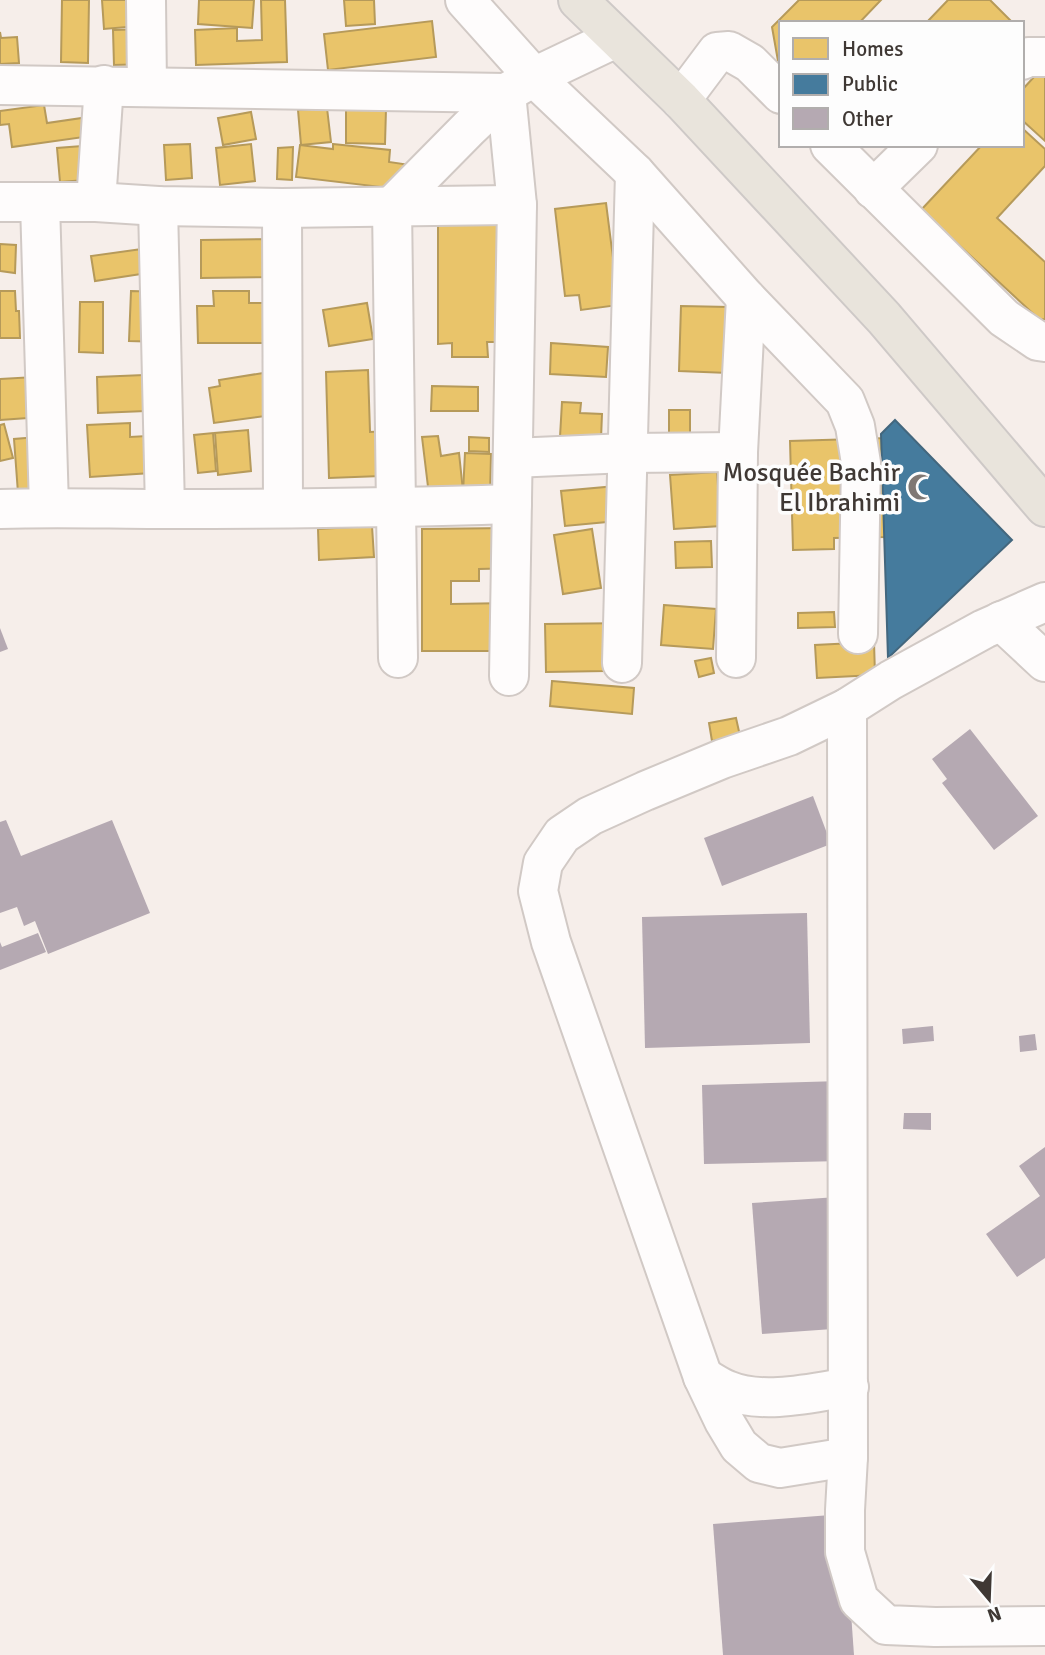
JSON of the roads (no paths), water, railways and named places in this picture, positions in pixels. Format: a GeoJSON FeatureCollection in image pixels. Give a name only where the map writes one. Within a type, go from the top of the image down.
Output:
{"type":"FeatureCollection","features":[{"type":"Feature","properties":{"kind":"main road"},"geometry":{"type":"LineString","coordinates":[[578,0],[681,100],[884,318],[1045,507]]}},
{"type":"Feature","properties":{"kind":"street"},"geometry":{"type":"LineString","coordinates":[[146,0],[147,86]]}},
{"type":"Feature","properties":{"kind":"street"},"geometry":{"type":"LineString","coordinates":[[465,0],[520,85],[635,173],[746,298],[845,401],[855,426],[861,463],[858,634]]}},
{"type":"Feature","properties":{"kind":"street"},"geometry":{"type":"LineString","coordinates":[[398,658],[392,206],[469,128],[520,85],[616,38]]}},
{"type":"Feature","properties":{"kind":"street"},"geometry":{"type":"LineString","coordinates":[[681,100],[716,52],[730,51],[750,63],[779,92]]}},
{"type":"Feature","properties":{"kind":"street"},"geometry":{"type":"LineString","coordinates":[[1024,59],[1045,57]]}},
{"type":"Feature","properties":{"kind":"street"},"geometry":{"type":"LineString","coordinates":[[0,85],[520,85]]}},
{"type":"Feature","properties":{"kind":"street"},"geometry":{"type":"LineString","coordinates":[[96,202],[104,85]]}},
{"type":"Feature","properties":{"kind":"street"},"geometry":{"type":"LineString","coordinates":[[509,676],[520,85]]}},
{"type":"Feature","properties":{"kind":"street"},"geometry":{"type":"LineString","coordinates":[[832,147],[1004,318],[1038,341],[1045,342]]}},
{"type":"Feature","properties":{"kind":"street"},"geometry":{"type":"LineString","coordinates":[[873,189],[916,147]]}},
{"type":"Feature","properties":{"kind":"street"},"geometry":{"type":"LineString","coordinates":[[622,663],[635,173]]}},
{"type":"Feature","properties":{"kind":"street"},"geometry":{"type":"LineString","coordinates":[[0,202],[282,208],[517,205]]}},
{"type":"Feature","properties":{"kind":"street"},"geometry":{"type":"LineString","coordinates":[[40,203],[49,507]]}},
{"type":"Feature","properties":{"kind":"street"},"geometry":{"type":"LineString","coordinates":[[158,206],[165,509]]}},
{"type":"Feature","properties":{"kind":"street"},"geometry":{"type":"LineString","coordinates":[[282,208],[283,508]]}},
{"type":"Feature","properties":{"kind":"street"},"geometry":{"type":"LineString","coordinates":[[736,658],[738,452],[746,298]]}},
{"type":"Feature","properties":{"kind":"street"},"geometry":{"type":"LineString","coordinates":[[513,458],[738,452]]}},
{"type":"Feature","properties":{"kind":"street"},"geometry":{"type":"LineString","coordinates":[[0,509],[396,508],[512,504]]}},
{"type":"Feature","properties":{"kind":"street"},"geometry":{"type":"LineString","coordinates":[[849,1457],[780,1468],[759,1463],[739,1446],[724,1421],[703,1377],[551,942],[538,891],[543,863],[562,835],[590,816],[722,759],[789,736],[847,708],[891,680],[1001,621],[1045,601]]}},
{"type":"Feature","properties":{"kind":"street"},"geometry":{"type":"LineString","coordinates":[[1001,621],[1045,662]]}},
{"type":"Feature","properties":{"kind":"street"},"geometry":{"type":"LineString","coordinates":[[847,708],[849,1457],[845,1552],[859,1600],[886,1625],[1045,1626]]}},
{"type":"Feature","properties":{"kind":"street"},"geometry":{"type":"LineString","coordinates":[[703,1377],[727,1390],[747,1396],[788,1396],[849,1387]]}},
{"type":"Feature","properties":{"kind":"place","name":"Mosquée Bachir El Ibrahimi"},"geometry":{"type":"Point","coordinates":[921,487]}}]}
